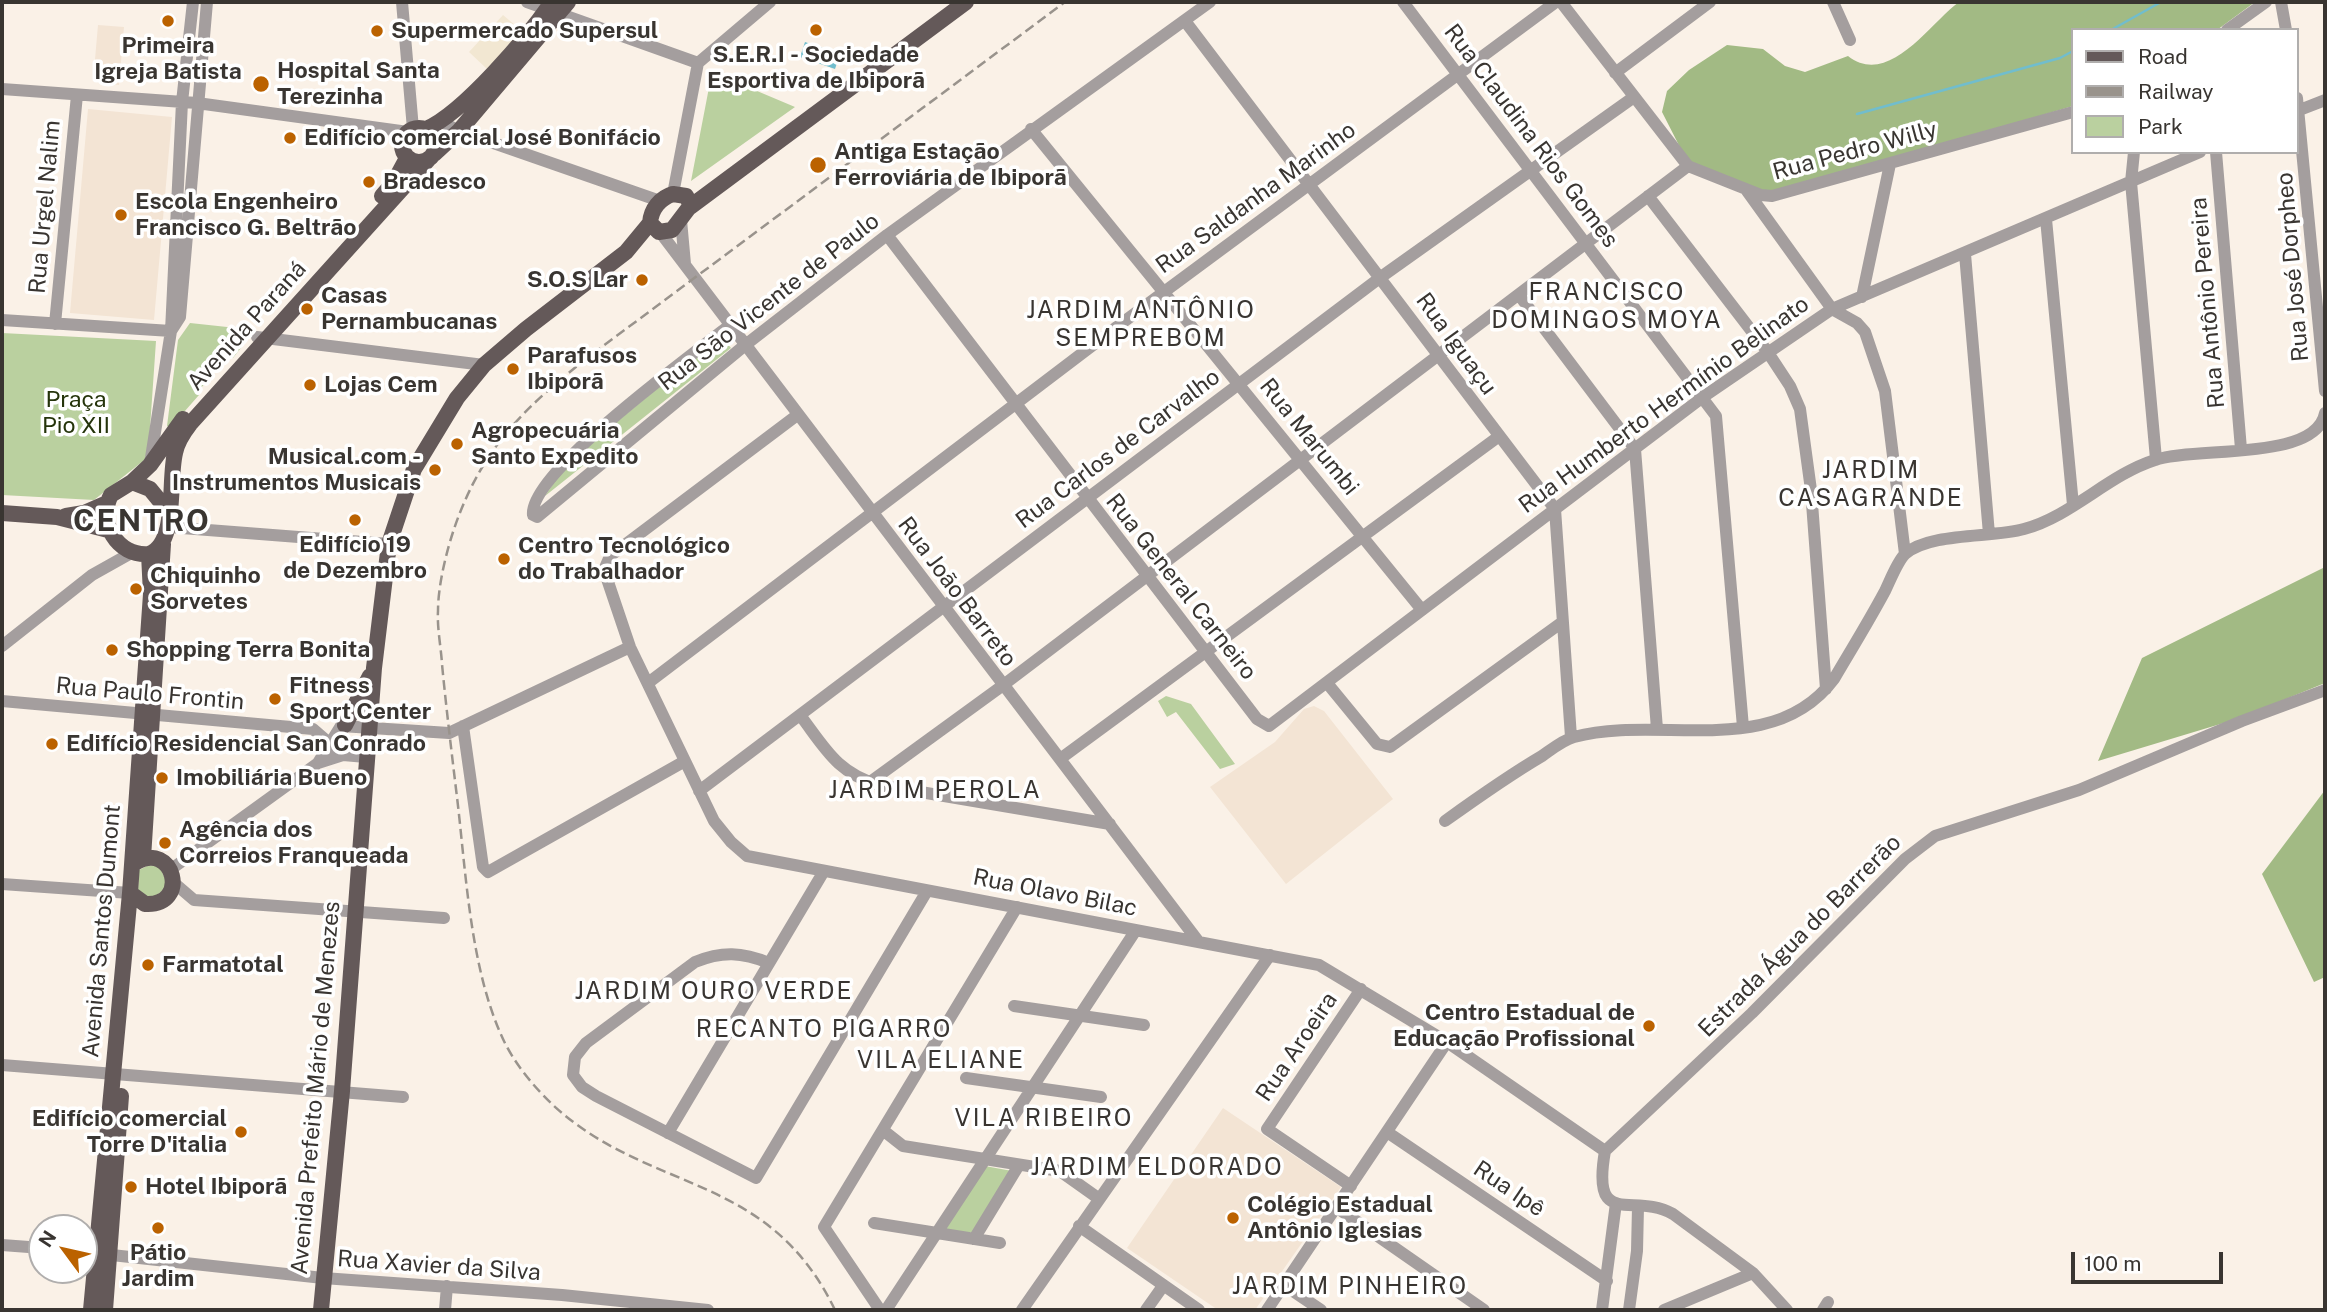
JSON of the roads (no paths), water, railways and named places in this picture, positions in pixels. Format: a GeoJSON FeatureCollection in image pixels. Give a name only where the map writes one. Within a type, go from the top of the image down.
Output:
{"type":"FeatureCollection","features":[{"type":"Feature","properties":{"kind":"main road","name":"Avenida Prefeito Mário de Menezes"},"geometry":{"type":"LineString","coordinates":[[321,1310],[342,1091],[374,668],[389,544],[414,469],[457,398],[484,365],[526,328],[626,253],[668,213],[718,184],[966,2]]}},
{"type":"Feature","properties":{"kind":"main road","name":"Avenida Paraná"},"geometry":{"type":"LineString","coordinates":[[132,482],[150,465],[166,438],[324,269],[459,131],[506,67],[557,6]]}},
{"type":"Feature","properties":{"kind":"main road","name":"Avenida Paraná"},"geometry":{"type":"LineString","coordinates":[[416,130],[442,122],[506,67]]}},
{"type":"Feature","properties":{"kind":"main road"},"geometry":{"type":"LineString","coordinates":[[416,130],[436,142],[431,157],[416,162],[407,158],[402,147],[416,130]]}},
{"type":"Feature","properties":{"kind":"main road","name":"Avenida Paraná"},"geometry":{"type":"LineString","coordinates":[[324,269],[394,182],[407,158]]}},
{"type":"Feature","properties":{"kind":"main road","name":"Avenida Paraná"},"geometry":{"type":"LineString","coordinates":[[169,519],[178,442],[200,411],[262,337]]}},
{"type":"Feature","properties":{"kind":"main road"},"geometry":{"type":"LineString","coordinates":[[2,513],[57,517],[84,513],[107,503],[117,488],[132,482],[150,489],[169,519],[163,544],[141,553],[112,535],[57,517]]}},
{"type":"Feature","properties":{"kind":"main road"},"geometry":{"type":"LineString","coordinates":[[107,503],[112,535]]}},
{"type":"Feature","properties":{"kind":"main road","name":"Avenida Santos Dumont"},"geometry":{"type":"LineString","coordinates":[[98,1241],[109,1177],[138,862],[163,544]]}},
{"type":"Feature","properties":{"kind":"main road","name":"Avenida Santos Dumont"},"geometry":{"type":"LineString","coordinates":[[141,553],[151,594],[148,714]]}},
{"type":"Feature","properties":{"kind":"main road"},"geometry":{"type":"LineString","coordinates":[[345,725],[374,668]]}},
{"type":"Feature","properties":{"kind":"main road"},"geometry":{"type":"LineString","coordinates":[[134,897],[159,902],[169,894],[172,876],[159,859],[138,862]]}},
{"type":"Feature","properties":{"kind":"main road","name":"Avenida Santos Dumont"},"geometry":{"type":"LineString","coordinates":[[98,1264],[106,1310]]}},
{"type":"Feature","properties":{"kind":"main road","name":"Avenida Santos Dumont"},"geometry":{"type":"LineString","coordinates":[[91,1310],[93,1284]]}},
{"type":"Feature","properties":{"kind":"street"},"geometry":{"type":"LineString","coordinates":[[150,465],[171,331],[180,317],[184,191],[182,102],[193,2]]}},
{"type":"Feature","properties":{"kind":"street"},"geometry":{"type":"LineString","coordinates":[[184,191],[197,103],[207,2]]}},
{"type":"Feature","properties":{"kind":"street"},"geometry":{"type":"LineString","coordinates":[[2,89],[197,103],[416,130],[401,2]]}},
{"type":"Feature","properties":{"kind":"street"},"geometry":{"type":"LineString","coordinates":[[527,2],[557,6],[698,63]]}},
{"type":"Feature","properties":{"kind":"street"},"geometry":{"type":"LineString","coordinates":[[685,268],[668,213],[698,63],[770,2]]}},
{"type":"Feature","properties":{"kind":"street","name":"Rua São Vicente de Paulo"},"geometry":{"type":"LineString","coordinates":[[730,325],[581,445],[550,479],[533,505],[532,514],[537,517],[744,346],[887,235],[1210,2]]}},
{"type":"Feature","properties":{"kind":"street","name":"Rua Claudina Rios Gomes"},"geometry":{"type":"LineString","coordinates":[[1403,2],[1716,416],[1743,727]]}},
{"type":"Feature","properties":{"kind":"street","name":"Rua Saldanha Marinho"},"geometry":{"type":"LineString","coordinates":[[648,683],[1163,294],[1558,2]]}},
{"type":"Feature","properties":{"kind":"street","name":"Rua Pedro Willy"},"geometry":{"type":"LineString","coordinates":[[1558,2],[1688,166],[1747,191],[1772,196],[2072,112]]}},
{"type":"Feature","properties":{"kind":"street"},"geometry":{"type":"LineString","coordinates":[[1615,73],[1710,2]]}},
{"type":"Feature","properties":{"kind":"street"},"geometry":{"type":"LineString","coordinates":[[1833,2],[1850,40]]}},
{"type":"Feature","properties":{"kind":"street"},"geometry":{"type":"LineString","coordinates":[[2230,28],[2266,2]]}},
{"type":"Feature","properties":{"kind":"street"},"geometry":{"type":"LineString","coordinates":[[2281,2],[2286,28]]}},
{"type":"Feature","properties":{"kind":"street","name":"Rua Iguaçu"},"geometry":{"type":"LineString","coordinates":[[1185,21],[1555,509]]}},
{"type":"Feature","properties":{"kind":"street","name":"Rua Urgel Nalim"},"geometry":{"type":"LineString","coordinates":[[55,324],[77,94]]}},
{"type":"Feature","properties":{"kind":"street","name":"Rua Carlos de Carvalho"},"geometry":{"type":"LineString","coordinates":[[699,791],[1381,277],[1634,97]]}},
{"type":"Feature","properties":{"kind":"street"},"geometry":{"type":"LineString","coordinates":[[2299,107],[2325,100]]}},
{"type":"Feature","properties":{"kind":"street","name":"Rua José Dorpheo"},"geometry":{"type":"LineString","coordinates":[[2299,118],[2325,391]]}},
{"type":"Feature","properties":{"kind":"street"},"geometry":{"type":"LineString","coordinates":[[442,122],[459,131]]}},
{"type":"Feature","properties":{"kind":"street","name":"Rua Marumbi"},"geometry":{"type":"LineString","coordinates":[[1031,129],[1163,294],[1301,457],[1422,610]]}},
{"type":"Feature","properties":{"kind":"street","name":"Rua João Barreto"},"geometry":{"type":"LineString","coordinates":[[459,131],[629,191],[668,213],[685,268],[1198,941]]}},
{"type":"Feature","properties":{"kind":"street"},"geometry":{"type":"LineString","coordinates":[[2134,154],[2131,182],[2156,459]]}},
{"type":"Feature","properties":{"kind":"street","name":"Rua Humberto Hermínio Belinato"},"geometry":{"type":"LineString","coordinates":[[1269,726],[1703,397],[1832,309],[2195,154]]}},
{"type":"Feature","properties":{"kind":"street","name":"Rua Antônio Pereira"},"geometry":{"type":"LineString","coordinates":[[2216,154],[2241,449]]}},
{"type":"Feature","properties":{"kind":"street"},"geometry":{"type":"LineString","coordinates":[[1862,297],[1890,164]]}},
{"type":"Feature","properties":{"kind":"street"},"geometry":{"type":"LineString","coordinates":[[870,782],[1002,686],[1688,166]]}},
{"type":"Feature","properties":{"kind":"street"},"geometry":{"type":"LineString","coordinates":[[1747,191],[1832,309],[1861,326],[1883,379],[1905,554]]}},
{"type":"Feature","properties":{"kind":"street"},"geometry":{"type":"LineString","coordinates":[[1648,195],[1767,351],[1790,386],[1800,409],[1811,490],[1826,689]]}},
{"type":"Feature","properties":{"kind":"street"},"geometry":{"type":"LineString","coordinates":[[2046,219],[2073,505]]}},
{"type":"Feature","properties":{"kind":"street","name":"Rua General Carneiro"},"geometry":{"type":"LineString","coordinates":[[887,235],[1086,499],[1257,719],[1269,726]]}},
{"type":"Feature","properties":{"kind":"street"},"geometry":{"type":"LineString","coordinates":[[1965,254],[1989,534]]}},
{"type":"Feature","properties":{"kind":"street"},"geometry":{"type":"LineString","coordinates":[[1519,295],[1635,449],[1657,729]]}},
{"type":"Feature","properties":{"kind":"street"},"geometry":{"type":"LineString","coordinates":[[2,320],[171,331]]}},
{"type":"Feature","properties":{"kind":"street"},"geometry":{"type":"LineString","coordinates":[[262,337],[484,365]]}},
{"type":"Feature","properties":{"kind":"street"},"geometry":{"type":"LineString","coordinates":[[1445,821],[1498,783],[1571,737],[1608,731],[1691,731],[1760,726],[1792,715],[1826,689],[1905,554],[1936,541],[2022,530],[2052,520],[2073,505],[2156,459],[2303,440],[2315,434],[2325,413]]}},
{"type":"Feature","properties":{"kind":"street","name":"Rua Olavo Bilac"},"geometry":{"type":"LineString","coordinates":[[796,416],[605,562],[605,580],[631,647],[714,821],[731,842],[747,856],[1319,965],[1447,1042],[1605,1152]]}},
{"type":"Feature","properties":{"kind":"street"},"geometry":{"type":"LineString","coordinates":[[1060,759],[1498,436]]}},
{"type":"Feature","properties":{"kind":"street"},"geometry":{"type":"LineString","coordinates":[[1555,509],[1571,737]]}},
{"type":"Feature","properties":{"kind":"street"},"geometry":{"type":"LineString","coordinates":[[169,519],[389,544]]}},
{"type":"Feature","properties":{"kind":"street"},"geometry":{"type":"LineString","coordinates":[[2,646],[92,575],[110,554],[112,535]]}},
{"type":"Feature","properties":{"kind":"street"},"geometry":{"type":"LineString","coordinates":[[92,575],[141,553]]}},
{"type":"Feature","properties":{"kind":"street"},"geometry":{"type":"LineString","coordinates":[[1326,684],[1377,744],[1390,747],[1561,623]]}},
{"type":"Feature","properties":{"kind":"street"},"geometry":{"type":"LineString","coordinates":[[444,918],[194,900],[172,876],[318,763],[331,744],[335,732],[345,725],[449,733],[631,647]]}},
{"type":"Feature","properties":{"kind":"street","name":"Estrada Água do Barrerão"},"geometry":{"type":"LineString","coordinates":[[1605,1152],[1752,1013],[1905,859],[1935,836],[2079,790],[2242,721],[2325,690]]}},
{"type":"Feature","properties":{"kind":"street","name":"Rua Paulo Frontin"},"geometry":{"type":"LineString","coordinates":[[2,701],[313,729],[343,755]]}},
{"type":"Feature","properties":{"kind":"street"},"geometry":{"type":"LineString","coordinates":[[800,715],[837,764],[854,778],[1110,824]]}},
{"type":"Feature","properties":{"kind":"street"},"geometry":{"type":"LineString","coordinates":[[463,726],[483,867],[486,871],[492,871],[685,761]]}},
{"type":"Feature","properties":{"kind":"street"},"geometry":{"type":"LineString","coordinates":[[318,763],[343,755],[366,757]]}},
{"type":"Feature","properties":{"kind":"street"},"geometry":{"type":"LineString","coordinates":[[668,1133],[824,871]]}},
{"type":"Feature","properties":{"kind":"street"},"geometry":{"type":"LineString","coordinates":[[2,884],[134,897]]}},
{"type":"Feature","properties":{"kind":"street"},"geometry":{"type":"LineString","coordinates":[[769,963],[737,953],[715,954],[695,962],[586,1043],[575,1057],[573,1075],[582,1087],[756,1178],[927,891]]}},
{"type":"Feature","properties":{"kind":"street"},"geometry":{"type":"LineString","coordinates":[[880,1310],[824,1228],[1017,907]]}},
{"type":"Feature","properties":{"kind":"street"},"geometry":{"type":"LineString","coordinates":[[886,1310],[1136,929]]}},
{"type":"Feature","properties":{"kind":"street"},"geometry":{"type":"LineString","coordinates":[[1021,1310],[1270,955]]}},
{"type":"Feature","properties":{"kind":"street","name":"Rua Aroeira"},"geometry":{"type":"LineString","coordinates":[[1351,1185],[1267,1129],[1361,989]]}},
{"type":"Feature","properties":{"kind":"street"},"geometry":{"type":"LineString","coordinates":[[1014,1006],[1144,1025]]}},
{"type":"Feature","properties":{"kind":"street"},"geometry":{"type":"LineString","coordinates":[[1267,1310],[1447,1042]]}},
{"type":"Feature","properties":{"kind":"street"},"geometry":{"type":"LineString","coordinates":[[2,1065],[403,1097]]}},
{"type":"Feature","properties":{"kind":"street"},"geometry":{"type":"LineString","coordinates":[[966,1078],[1101,1097]]}},
{"type":"Feature","properties":{"kind":"street"},"geometry":{"type":"LineString","coordinates":[[884,1131],[903,1146],[1063,1173],[1098,1198]]}},
{"type":"Feature","properties":{"kind":"street","name":"Rua Ipê"},"geometry":{"type":"LineString","coordinates":[[1387,1132],[1608,1281]]}},
{"type":"Feature","properties":{"kind":"street"},"geometry":{"type":"LineString","coordinates":[[1605,1152],[1601,1183],[1606,1196],[1616,1203],[1659,1208],[1673,1214],[1753,1273],[1787,1310]]}},
{"type":"Feature","properties":{"kind":"street"},"geometry":{"type":"LineString","coordinates":[[974,1239],[1019,1165]]}},
{"type":"Feature","properties":{"kind":"street"},"geometry":{"type":"LineString","coordinates":[[1602,1310],[1608,1281],[1616,1203]]}},
{"type":"Feature","properties":{"kind":"street"},"geometry":{"type":"LineString","coordinates":[[1336,1207],[1484,1310]]}},
{"type":"Feature","properties":{"kind":"street"},"geometry":{"type":"LineString","coordinates":[[1629,1310],[1637,1251],[1638,1207]]}},
{"type":"Feature","properties":{"kind":"street"},"geometry":{"type":"LineString","coordinates":[[874,1223],[1000,1242]]}},
{"type":"Feature","properties":{"kind":"street"},"geometry":{"type":"LineString","coordinates":[[1079,1226],[1199,1310]]}},
{"type":"Feature","properties":{"kind":"street"},"geometry":{"type":"LineString","coordinates":[[2,1245],[28,1247]]}},
{"type":"Feature","properties":{"kind":"street","name":"Rua Xavier da Silva"},"geometry":{"type":"LineString","coordinates":[[98,1253],[323,1278],[447,1286],[708,1310]]}},
{"type":"Feature","properties":{"kind":"street"},"geometry":{"type":"LineString","coordinates":[[1664,1310],[1753,1273]]}},
{"type":"Feature","properties":{"kind":"street"},"geometry":{"type":"LineString","coordinates":[[1284,1285],[1321,1310]]}},
{"type":"Feature","properties":{"kind":"street"},"geometry":{"type":"LineString","coordinates":[[445,1310],[447,1286]]}},
{"type":"Feature","properties":{"kind":"street"},"geometry":{"type":"LineString","coordinates":[[1146,1310],[1163,1286]]}},
{"type":"Feature","properties":{"kind":"street"},"geometry":{"type":"LineString","coordinates":[[562,1296],[562,1310]]}},
{"type":"Feature","properties":{"kind":"water"},"geometry":{"type":"Polygon","coordinates":[[[805,42],[840,54],[835,69],[800,57],[805,42]]]}},
{"type":"Feature","properties":{"kind":"waterway"},"geometry":{"type":"LineString","coordinates":[[2115,28],[2161,2]]}},
{"type":"Feature","properties":{"kind":"waterway"},"geometry":{"type":"LineString","coordinates":[[1857,114],[2060,58],[2072,52]]}},
{"type":"Feature","properties":{"kind":"railway"},"geometry":{"type":"LineString","coordinates":[[835,1310],[808,1265],[776,1232],[742,1208],[628,1155],[590,1134],[546,1098],[525,1074],[503,1039],[483,980],[471,916],[439,631],[438,601],[441,580],[445,559],[465,500],[492,452],[526,411],[591,355],[1065,2]]}},
{"type":"Feature","properties":{"kind":"place","name":"Primeira Igreja Batista"},"geometry":{"type":"Point","coordinates":[168,21]}},
{"type":"Feature","properties":{"kind":"place","name":"S.E.R.I - Sociedade Esportiva de Ibiporã"},"geometry":{"type":"Point","coordinates":[816,30]}},
{"type":"Feature","properties":{"kind":"place","name":"Supermercado Supersul"},"geometry":{"type":"Point","coordinates":[377,31]}},
{"type":"Feature","properties":{"kind":"place","name":"Hospital Santa Terezinha"},"geometry":{"type":"Point","coordinates":[261,84]}},
{"type":"Feature","properties":{"kind":"place","name":"Edifício comercial José Bonifácio"},"geometry":{"type":"Point","coordinates":[290,138]}},
{"type":"Feature","properties":{"kind":"place","name":"Antiga Estação Ferroviária de Ibiporã"},"geometry":{"type":"Point","coordinates":[818,165]}},
{"type":"Feature","properties":{"kind":"place","name":"Bradesco"},"geometry":{"type":"Point","coordinates":[369,182]}},
{"type":"Feature","properties":{"kind":"place","name":"Escola Engenheiro Francisco G. Beltrão"},"geometry":{"type":"Point","coordinates":[121,215]}},
{"type":"Feature","properties":{"kind":"place","name":"S.O.S Lar"},"geometry":{"type":"Point","coordinates":[642,280]}},
{"type":"Feature","properties":{"kind":"place","name":"Casas Pernambucanas"},"geometry":{"type":"Point","coordinates":[307,309]}},
{"type":"Feature","properties":{"kind":"place","name":"Parafusos Ibiporã"},"geometry":{"type":"Point","coordinates":[513,369]}},
{"type":"Feature","properties":{"kind":"place","name":"Lojas Cem"},"geometry":{"type":"Point","coordinates":[310,385]}},
{"type":"Feature","properties":{"kind":"place","name":"Agropecuária Santo Expedito"},"geometry":{"type":"Point","coordinates":[457,444]}},
{"type":"Feature","properties":{"kind":"place","name":"Musical.com - Instrumentos Musicais"},"geometry":{"type":"Point","coordinates":[435,470]}},
{"type":"Feature","properties":{"kind":"place","name":"Edifício 19 de Dezembro"},"geometry":{"type":"Point","coordinates":[355,520]}},
{"type":"Feature","properties":{"kind":"place","name":"Centro Tecnológico do Trabalhador"},"geometry":{"type":"Point","coordinates":[504,559]}},
{"type":"Feature","properties":{"kind":"place","name":"Chiquinho Sorvetes"},"geometry":{"type":"Point","coordinates":[136,589]}},
{"type":"Feature","properties":{"kind":"place","name":"Shopping Terra Bonita"},"geometry":{"type":"Point","coordinates":[112,650]}},
{"type":"Feature","properties":{"kind":"place","name":"Fitness Sport Center"},"geometry":{"type":"Point","coordinates":[275,699]}},
{"type":"Feature","properties":{"kind":"place","name":"Edifício Residencial San Conrado"},"geometry":{"type":"Point","coordinates":[52,744]}},
{"type":"Feature","properties":{"kind":"place","name":"Imobiliária Bueno"},"geometry":{"type":"Point","coordinates":[162,778]}},
{"type":"Feature","properties":{"kind":"place","name":"Agência dos Correios Franqueada"},"geometry":{"type":"Point","coordinates":[165,843]}},
{"type":"Feature","properties":{"kind":"place","name":"Farmatotal"},"geometry":{"type":"Point","coordinates":[148,965]}},
{"type":"Feature","properties":{"kind":"place","name":"Centro Estadual de Educação Profissional"},"geometry":{"type":"Point","coordinates":[1649,1026]}},
{"type":"Feature","properties":{"kind":"place","name":"Edifício comercial Torre D'italia"},"geometry":{"type":"Point","coordinates":[241,1132]}},
{"type":"Feature","properties":{"kind":"place","name":"Hotel Ibiporã"},"geometry":{"type":"Point","coordinates":[131,1187]}},
{"type":"Feature","properties":{"kind":"place","name":"Colégio Estadual Antônio Iglesias"},"geometry":{"type":"Point","coordinates":[1233,1218]}},
{"type":"Feature","properties":{"kind":"place","name":"Pátio Jardim"},"geometry":{"type":"Point","coordinates":[158,1228]}},
{"type":"Feature","properties":{"kind":"district","name":"FRANCISCO DOMINGOS MOYA"},"geometry":{"type":"Point","coordinates":[1607,307]}},
{"type":"Feature","properties":{"kind":"district","name":"JARDIM ANTÔNIO SEMPREBOM"},"geometry":{"type":"Point","coordinates":[1141,325]}},
{"type":"Feature","properties":{"kind":"district","name":"JARDIM CASAGRANDE"},"geometry":{"type":"Point","coordinates":[1871,485]}},
{"type":"Feature","properties":{"kind":"district","name":"CENTRO"},"geometry":{"type":"Point","coordinates":[142,522]}},
{"type":"Feature","properties":{"kind":"district","name":"JARDIM PEROLA"},"geometry":{"type":"Point","coordinates":[935,791]}},
{"type":"Feature","properties":{"kind":"district","name":"JARDIM OURO VERDE"},"geometry":{"type":"Point","coordinates":[714,992]}},
{"type":"Feature","properties":{"kind":"district","name":"RECANTO PIGARRO"},"geometry":{"type":"Point","coordinates":[824,1030]}},
{"type":"Feature","properties":{"kind":"district","name":"VILA ELIANE"},"geometry":{"type":"Point","coordinates":[941,1061]}},
{"type":"Feature","properties":{"kind":"district","name":"VILA RIBEIRO"},"geometry":{"type":"Point","coordinates":[1044,1119]}},
{"type":"Feature","properties":{"kind":"district","name":"JARDIM ELDORADO"},"geometry":{"type":"Point","coordinates":[1157,1168]}},
{"type":"Feature","properties":{"kind":"district","name":"JARDIM PINHEIRO"},"geometry":{"type":"Point","coordinates":[1350,1287]}},
{"type":"Feature","properties":{"kind":"park label","name":"Praça Pio XII"},"geometry":{"type":"Point","coordinates":[76,413]}}]}
